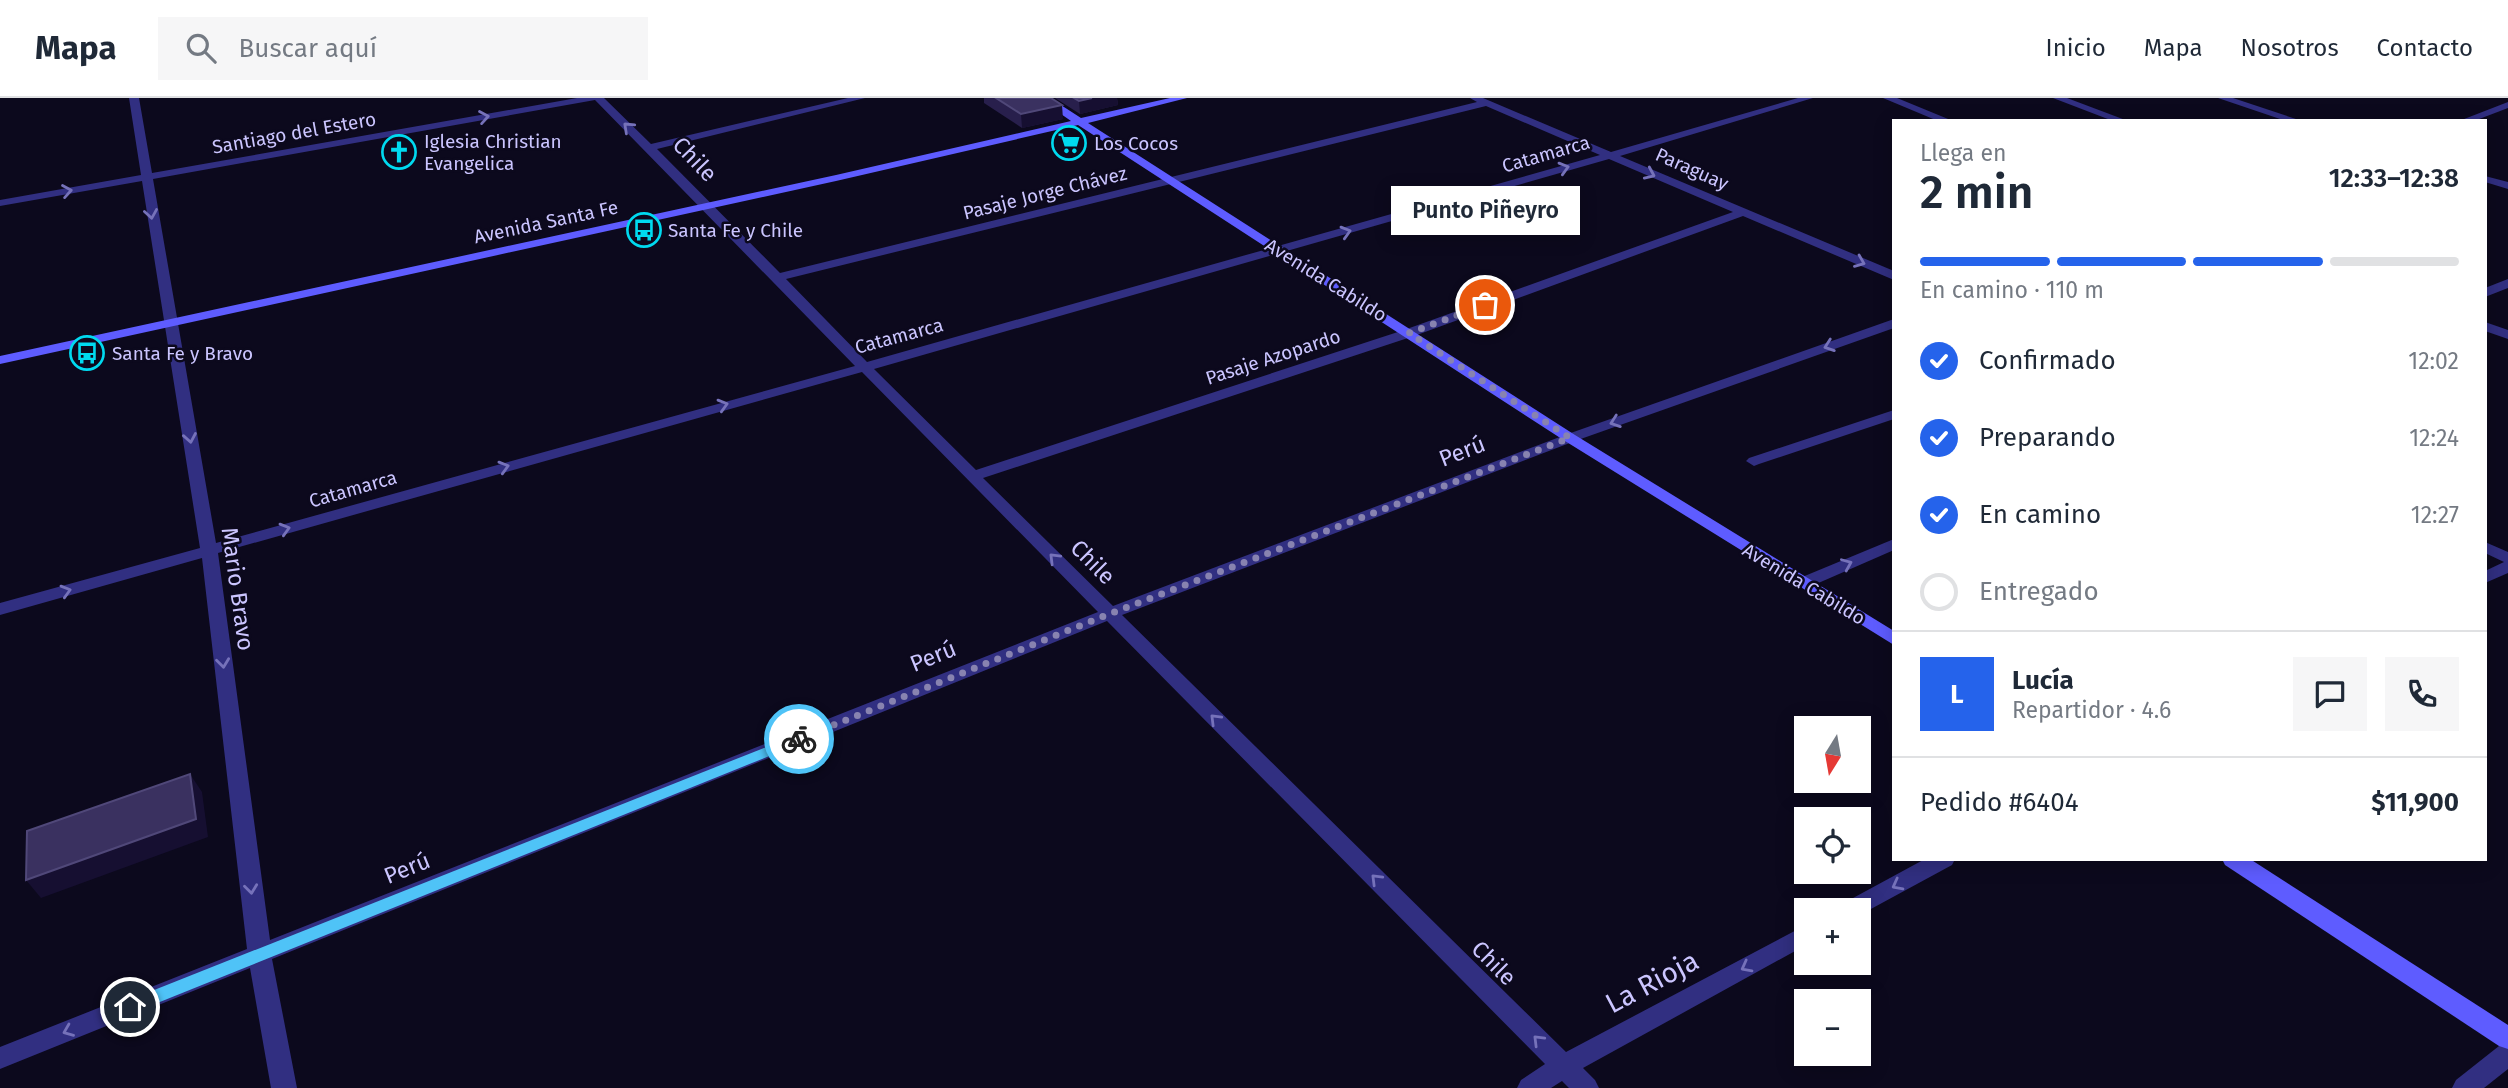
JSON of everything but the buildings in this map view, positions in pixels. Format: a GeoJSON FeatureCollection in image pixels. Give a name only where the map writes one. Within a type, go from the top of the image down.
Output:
{"type":"FeatureCollection","features":[{"type":"Feature","properties":{"kind":"street","name":"Mario Bravo"},"geometry":{"type":"LineString","coordinates":[[134,98],[169,323],[209,550],[260,956],[284,1088]]}},
{"type":"Feature","properties":{"kind":"street","name":"Santiago del Estero"},"geometry":{"type":"LineString","coordinates":[[0,203],[596,98]]}},
{"type":"Feature","properties":{"kind":"street","name":"Chile"},"geometry":{"type":"LineString","coordinates":[[596,98],[651,148],[1109,614],[1586,1088]]}},
{"type":"Feature","properties":{"kind":"street"},"geometry":{"type":"LineString","coordinates":[[651,148],[860,98]]}},
{"type":"Feature","properties":{"kind":"street","name":"Avenida Cabildo"},"geometry":{"type":"LineString","coordinates":[[1043,98],[1570,438],[1801,584],[1892,638]]}},
{"type":"Feature","properties":{"kind":"street","name":"Avenida Santa Fe"},"geometry":{"type":"LineString","coordinates":[[0,360],[708,206],[1182,98]]}},
{"type":"Feature","properties":{"kind":"street","name":"Catamarca"},"geometry":{"type":"LineString","coordinates":[[0,609],[1280,251],[1808,98]]}},
{"type":"Feature","properties":{"kind":"street"},"geometry":{"type":"LineString","coordinates":[[1888,98],[1943,119]]}},
{"type":"Feature","properties":{"kind":"street"},"geometry":{"type":"LineString","coordinates":[[2058,98],[2117,119]]}},
{"type":"Feature","properties":{"kind":"street"},"geometry":{"type":"LineString","coordinates":[[2223,98],[2291,119]]}},
{"type":"Feature","properties":{"kind":"street","name":"Paraguay"},"geometry":{"type":"LineString","coordinates":[[1481,100],[1892,275]]}},
{"type":"Feature","properties":{"kind":"street","name":"Pasaje Jorge Chávez"},"geometry":{"type":"LineString","coordinates":[[776,278],[1481,100]]}},
{"type":"Feature","properties":{"kind":"street"},"geometry":{"type":"LineString","coordinates":[[2470,119],[2508,105]]}},
{"type":"Feature","properties":{"kind":"street"},"geometry":{"type":"LineString","coordinates":[[2487,180],[2508,186]]}},
{"type":"Feature","properties":{"kind":"street","name":"Pasaje Azopardo"},"geometry":{"type":"LineString","coordinates":[[973,476],[1409,333],[1741,213]]}},
{"type":"Feature","properties":{"kind":"street"},"geometry":{"type":"LineString","coordinates":[[2487,292],[2508,284]]}},
{"type":"Feature","properties":{"kind":"street","name":"Perú"},"geometry":{"type":"LineString","coordinates":[[0,1058],[1109,614],[1570,438],[1892,324]]}},
{"type":"Feature","properties":{"kind":"street"},"geometry":{"type":"LineString","coordinates":[[2487,327],[2508,335]]}},
{"type":"Feature","properties":{"kind":"street"},"geometry":{"type":"LineString","coordinates":[[1754,461],[1892,415]]}},
{"type":"Feature","properties":{"kind":"street"},"geometry":{"type":"LineString","coordinates":[[1801,584],[1892,545]]}},
{"type":"Feature","properties":{"kind":"street"},"geometry":{"type":"LineString","coordinates":[[2487,548],[2508,558]]}},
{"type":"Feature","properties":{"kind":"street"},"geometry":{"type":"LineString","coordinates":[[2487,577],[2508,566]]}},
{"type":"Feature","properties":{"kind":"street"},"geometry":{"type":"LineString","coordinates":[[1871,899],[1940,861]]}},
{"type":"Feature","properties":{"kind":"street"},"geometry":{"type":"LineString","coordinates":[[2236,861],[2508,1038]]}},
{"type":"Feature","properties":{"kind":"street","name":"La Rioja"},"geometry":{"type":"LineString","coordinates":[[1530,1088],[1563,1066],[1794,941]]}},
{"type":"Feature","properties":{"kind":"street"},"geometry":{"type":"LineString","coordinates":[[2465,1088],[2508,1054]]}},
{"type":"Feature","properties":{"kind":"way so far"},"geometry":{"type":"LineString","coordinates":[[799,739],[1109,614],[1570,438],[1409,333],[1485,305]]}},
{"type":"Feature","properties":{"kind":"place","name":"Los Cocos"},"geometry":{"type":"Point","coordinates":[1069,143]}},
{"type":"Feature","properties":{"kind":"place","name":"Iglesia Christian Evangelica"},"geometry":{"type":"Point","coordinates":[399,152]}},
{"type":"Feature","properties":{"kind":"place","name":"Santa Fe y Chile"},"geometry":{"type":"Point","coordinates":[644,230]}},
{"type":"Feature","properties":{"kind":"place","name":"Punto Piñeyro"},"geometry":{"type":"Point","coordinates":[1485,305]}},
{"type":"Feature","properties":{"kind":"place","name":"Santa Fe y Bravo"},"geometry":{"type":"Point","coordinates":[87,353]}},
{"type":"Feature","properties":{"kind":"route"},"geometry":{"type":"LineString","coordinates":[[130,1007],[799,739]]}}]}
